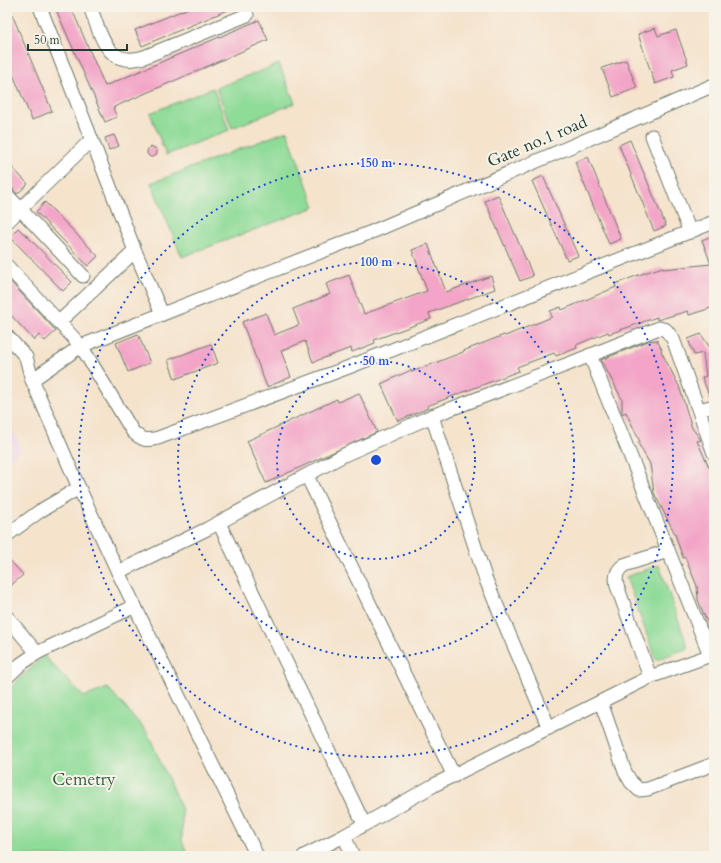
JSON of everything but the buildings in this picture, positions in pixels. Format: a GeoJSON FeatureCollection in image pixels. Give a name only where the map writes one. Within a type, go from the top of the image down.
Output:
{"type":"FeatureCollection","features":[{"type":"Feature","properties":{"kind":"street"},"geometry":{"type":"LineString","coordinates":[[40,7],[135,251],[162,314]]}},
{"type":"Feature","properties":{"kind":"street"},"geometry":{"type":"LineString","coordinates":[[90,7],[107,48],[114,55],[128,60],[144,57],[247,15]]}},
{"type":"Feature","properties":{"kind":"street","name":"Gate no.1 road"},"geometry":{"type":"LineString","coordinates":[[32,380],[81,346],[374,230],[714,85]]}},
{"type":"Feature","properties":{"kind":"street"},"geometry":{"type":"LineString","coordinates":[[652,136],[690,232]]}},
{"type":"Feature","properties":{"kind":"street"},"geometry":{"type":"LineString","coordinates":[[7,222],[91,140]]}},
{"type":"Feature","properties":{"kind":"street"},"geometry":{"type":"LineString","coordinates":[[7,195],[83,276]]}},
{"type":"Feature","properties":{"kind":"street"},"geometry":{"type":"LineString","coordinates":[[7,266],[81,346],[130,427],[140,439],[150,440],[192,426],[349,367],[714,222]]}},
{"type":"Feature","properties":{"kind":"street"},"geometry":{"type":"LineString","coordinates":[[59,322],[135,251]]}},
{"type":"Feature","properties":{"kind":"street"},"geometry":{"type":"LineString","coordinates":[[118,572],[219,523],[344,455],[432,416],[659,328],[664,328],[673,339],[700,410],[714,453]]}},
{"type":"Feature","properties":{"kind":"street"},"geometry":{"type":"LineString","coordinates":[[7,336],[26,357],[32,380],[79,488],[118,572],[257,856]]}},
{"type":"Feature","properties":{"kind":"street"},"geometry":{"type":"LineString","coordinates":[[304,856],[344,836],[436,784],[650,677],[712,655],[668,551],[590,355]]}},
{"type":"Feature","properties":{"kind":"street"},"geometry":{"type":"LineString","coordinates":[[700,410],[714,406]]}},
{"type":"Feature","properties":{"kind":"street"},"geometry":{"type":"LineString","coordinates":[[432,416],[486,580],[549,728]]}},
{"type":"Feature","properties":{"kind":"street"},"geometry":{"type":"LineString","coordinates":[[307,476],[454,776]]}},
{"type":"Feature","properties":{"kind":"street"},"geometry":{"type":"LineString","coordinates":[[7,535],[40,511],[79,488]]}},
{"type":"Feature","properties":{"kind":"street"},"geometry":{"type":"LineString","coordinates":[[219,523],[364,824]]}},
{"type":"Feature","properties":{"kind":"street"},"geometry":{"type":"LineString","coordinates":[[650,677],[617,586],[616,577],[619,569],[624,565],[668,551]]}},
{"type":"Feature","properties":{"kind":"street"},"geometry":{"type":"LineString","coordinates":[[7,677],[21,664],[37,653],[135,606]]}},
{"type":"Feature","properties":{"kind":"street"},"geometry":{"type":"LineString","coordinates":[[7,617],[37,653]]}},
{"type":"Feature","properties":{"kind":"street"},"geometry":{"type":"LineString","coordinates":[[601,702],[625,772],[631,782],[639,790],[648,789],[714,764]]}},
{"type":"Feature","properties":{"kind":"street"},"geometry":{"type":"LineString","coordinates":[[344,836],[353,856]]}},
{"type":"Feature","properties":{"kind":"shaded area"},"geometry":{"type":"Polygon","coordinates":[[[7,418],[21,449],[7,462],[7,418]]]}},
{"type":"Feature","properties":{"kind":"green space"},"geometry":{"type":"Polygon","coordinates":[[[279,64],[295,103],[232,128],[216,88],[279,64]]]}},
{"type":"Feature","properties":{"kind":"green space"},"geometry":{"type":"Polygon","coordinates":[[[213,88],[229,130],[166,155],[150,113],[213,88]]]}},
{"type":"Feature","properties":{"kind":"green space"},"geometry":{"type":"Polygon","coordinates":[[[287,131],[315,207],[182,257],[151,183],[287,131]]]}},
{"type":"Feature","properties":{"kind":"green space"},"geometry":{"type":"Polygon","coordinates":[[[659,565],[688,648],[656,660],[626,577],[659,565]]]}},
{"type":"Feature","properties":{"kind":"green space","name":"Cemetry"},"geometry":{"type":"Polygon","coordinates":[[[44,656],[84,697],[108,688],[147,732],[182,810],[182,841],[188,856],[7,856],[7,691],[44,656]]]}}]}
